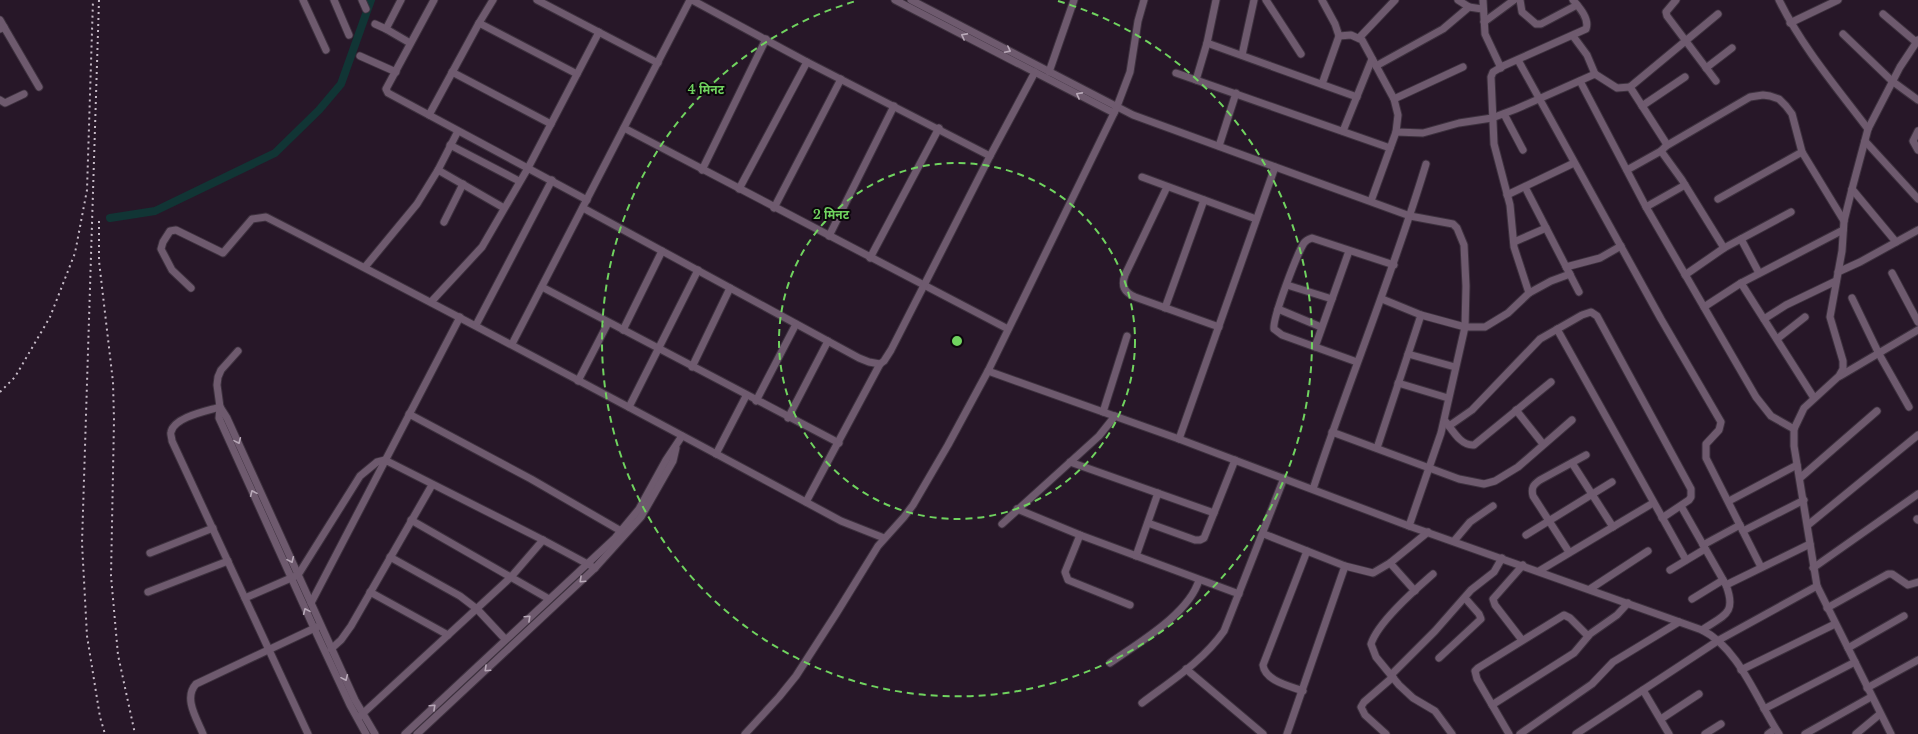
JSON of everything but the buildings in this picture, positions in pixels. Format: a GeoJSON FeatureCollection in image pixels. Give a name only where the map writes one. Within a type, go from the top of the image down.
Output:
{"type":"FeatureCollection","features":[{"type":"Feature","properties":{"kind":"street"},"geometry":{"type":"LineString","coordinates":[[303,0],[326,50]]}},
{"type":"Feature","properties":{"kind":"street"},"geometry":{"type":"LineString","coordinates":[[334,0],[349,35]]}},
{"type":"Feature","properties":{"kind":"street"},"geometry":{"type":"LineString","coordinates":[[362,0],[366,9]]}},
{"type":"Feature","properties":{"kind":"street"},"geometry":{"type":"LineString","coordinates":[[386,29],[401,0]]}},
{"type":"Feature","properties":{"kind":"street"},"geometry":{"type":"LineString","coordinates":[[434,0],[386,89],[388,93],[552,180],[586,200]]}},
{"type":"Feature","properties":{"kind":"street"},"geometry":{"type":"LineString","coordinates":[[429,115],[493,0]]}},
{"type":"Feature","properties":{"kind":"street"},"geometry":{"type":"LineString","coordinates":[[537,0],[658,63]]}},
{"type":"Feature","properties":{"kind":"street"},"geometry":{"type":"LineString","coordinates":[[512,344],[691,0],[807,62],[939,128],[990,156]]}},
{"type":"Feature","properties":{"kind":"street"},"geometry":{"type":"LineString","coordinates":[[895,0],[1035,72],[1115,110],[1219,146],[1410,216],[1446,221],[1453,224],[1459,232],[1464,245],[1466,263],[1465,327],[1448,398],[1447,423],[1409,526]]}},
{"type":"Feature","properties":{"kind":"street"},"geometry":{"type":"LineString","coordinates":[[911,0],[1049,72],[1115,110]]}},
{"type":"Feature","properties":{"kind":"street"},"geometry":{"type":"LineString","coordinates":[[1049,72],[1074,0]]}},
{"type":"Feature","properties":{"kind":"street"},"geometry":{"type":"LineString","coordinates":[[745,734],[796,676],[884,538],[913,505],[948,445],[988,371],[1115,110],[1130,72],[1138,21],[1144,0]]}},
{"type":"Feature","properties":{"kind":"street"},"geometry":{"type":"LineString","coordinates":[[1196,80],[1207,43],[1216,0]]}},
{"type":"Feature","properties":{"kind":"street"},"geometry":{"type":"LineString","coordinates":[[1242,55],[1254,0]]}},
{"type":"Feature","properties":{"kind":"street"},"geometry":{"type":"LineString","coordinates":[[1266,0],[1301,54]]}},
{"type":"Feature","properties":{"kind":"street"},"geometry":{"type":"LineString","coordinates":[[1322,0],[1335,24],[1339,36],[1322,84]]}},
{"type":"Feature","properties":{"kind":"street"},"geometry":{"type":"LineString","coordinates":[[1359,38],[1395,0]]}},
{"type":"Feature","properties":{"kind":"street"},"geometry":{"type":"LineString","coordinates":[[1458,0],[1469,7],[1482,9]]}},
{"type":"Feature","properties":{"kind":"street"},"geometry":{"type":"LineString","coordinates":[[1483,0],[1482,9],[1485,34],[1501,68]]}},
{"type":"Feature","properties":{"kind":"street"},"geometry":{"type":"LineString","coordinates":[[1484,22],[1514,0]]}},
{"type":"Feature","properties":{"kind":"street"},"geometry":{"type":"LineString","coordinates":[[1520,0],[1522,12],[1536,24],[1541,24],[1574,1],[1585,17],[1588,25],[1584,31],[1493,72],[1491,77],[1494,144],[1507,195],[1518,263],[1529,293]]}},
{"type":"Feature","properties":{"kind":"street"},"geometry":{"type":"LineString","coordinates":[[1676,0],[1666,12],[1666,16],[1716,81]]}},
{"type":"Feature","properties":{"kind":"street"},"geometry":{"type":"LineString","coordinates":[[1779,0],[1790,23],[1802,41],[1868,130]]}},
{"type":"Feature","properties":{"kind":"street"},"geometry":{"type":"LineString","coordinates":[[1790,23],[1838,0]]}},
{"type":"Feature","properties":{"kind":"street"},"geometry":{"type":"LineString","coordinates":[[1343,131],[1374,62],[1443,29],[1469,7]]}},
{"type":"Feature","properties":{"kind":"street"},"geometry":{"type":"LineString","coordinates":[[1573,36],[1587,55],[1595,74],[1617,88],[1630,87],[1718,14]]}},
{"type":"Feature","properties":{"kind":"street"},"geometry":{"type":"LineString","coordinates":[[1839,376],[1843,369],[1843,361],[1830,317],[1838,272],[1844,221],[1868,130],[1892,81],[1916,45],[1883,14]]}},
{"type":"Feature","properties":{"kind":"street"},"geometry":{"type":"LineString","coordinates":[[0,20],[2,28],[39,87]]}},
{"type":"Feature","properties":{"kind":"street"},"geometry":{"type":"LineString","coordinates":[[479,23],[577,74]]}},
{"type":"Feature","properties":{"kind":"street"},"geometry":{"type":"LineString","coordinates":[[374,24],[410,43]]}},
{"type":"Feature","properties":{"kind":"street"},"geometry":{"type":"LineString","coordinates":[[431,302],[482,247],[519,181],[528,168],[598,32]]}},
{"type":"Feature","properties":{"kind":"street"},"geometry":{"type":"LineString","coordinates":[[1843,34],[1892,81],[1918,100]]}},
{"type":"Feature","properties":{"kind":"street"},"geometry":{"type":"LineString","coordinates":[[1339,36],[1351,35],[1359,38],[1374,62],[1394,100],[1398,115],[1396,132],[1371,202]]}},
{"type":"Feature","properties":{"kind":"street"},"geometry":{"type":"LineString","coordinates":[[702,170],[766,39]]}},
{"type":"Feature","properties":{"kind":"street"},"geometry":{"type":"LineString","coordinates":[[1207,43],[1357,98]]}},
{"type":"Feature","properties":{"kind":"street"},"geometry":{"type":"LineString","coordinates":[[1706,68],[1732,48]]}},
{"type":"Feature","properties":{"kind":"street"},"geometry":{"type":"LineString","coordinates":[[360,56],[396,72]]}},
{"type":"Feature","properties":{"kind":"street"},"geometry":{"type":"LineString","coordinates":[[1518,60],[1538,100],[1721,422],[1719,430],[1706,444],[1705,452],[1761,567]]}},
{"type":"Feature","properties":{"kind":"street"},"geometry":{"type":"LineString","coordinates":[[738,189],[807,62]]}},
{"type":"Feature","properties":{"kind":"street"},"geometry":{"type":"LineString","coordinates":[[1394,100],[1462,67]]}},
{"type":"Feature","properties":{"kind":"street"},"geometry":{"type":"LineString","coordinates":[[452,72],[551,124]]}},
{"type":"Feature","properties":{"kind":"street"},"geometry":{"type":"LineString","coordinates":[[806,502],[839,443],[880,364],[884,361],[891,350],[925,287],[990,156],[1035,72]]}},
{"type":"Feature","properties":{"kind":"street"},"geometry":{"type":"LineString","coordinates":[[1176,73],[1390,148]]}},
{"type":"Feature","properties":{"kind":"street"},"geometry":{"type":"LineString","coordinates":[[1396,132],[1423,133],[1459,123],[1492,118],[1538,100],[1595,74]]}},
{"type":"Feature","properties":{"kind":"street"},"geometry":{"type":"LineString","coordinates":[[1642,106],[1685,77]]}},
{"type":"Feature","properties":{"kind":"street"},"geometry":{"type":"LineString","coordinates":[[774,208],[841,78]]}},
{"type":"Feature","properties":{"kind":"street"},"geometry":{"type":"LineString","coordinates":[[1580,81],[1646,206],[1764,408],[1771,416],[1794,430]]}},
{"type":"Feature","properties":{"kind":"street"},"geometry":{"type":"LineString","coordinates":[[1630,87],[1664,140],[1663,149],[1724,248]]}},
{"type":"Feature","properties":{"kind":"street"},"geometry":{"type":"LineString","coordinates":[[1219,146],[1236,93]]}},
{"type":"Feature","properties":{"kind":"street"},"geometry":{"type":"LineString","coordinates":[[0,100],[5,103],[24,94]]}},
{"type":"Feature","properties":{"kind":"street"},"geometry":{"type":"LineString","coordinates":[[1627,170],[1750,97],[1763,95],[1779,100],[1792,114],[1802,152],[1844,221]]}},
{"type":"Feature","properties":{"kind":"street"},"geometry":{"type":"LineString","coordinates":[[829,236],[894,106]]}},
{"type":"Feature","properties":{"kind":"street"},"geometry":{"type":"LineString","coordinates":[[1504,114],[1523,150]]}},
{"type":"Feature","properties":{"kind":"street"},"geometry":{"type":"LineString","coordinates":[[624,128],[774,208],[1008,329]]}},
{"type":"Feature","properties":{"kind":"street"},"geometry":{"type":"LineString","coordinates":[[870,258],[939,128]]}},
{"type":"Feature","properties":{"kind":"street"},"geometry":{"type":"LineString","coordinates":[[364,267],[417,204],[438,170],[458,131]]}},
{"type":"Feature","properties":{"kind":"street"},"geometry":{"type":"LineString","coordinates":[[1918,131],[1913,141],[1918,150]]}},
{"type":"Feature","properties":{"kind":"street"},"geometry":{"type":"LineString","coordinates":[[1865,141],[1918,199]]}},
{"type":"Feature","properties":{"kind":"street"},"geometry":{"type":"LineString","coordinates":[[450,145],[519,181]]}},
{"type":"Feature","properties":{"kind":"street"},"geometry":{"type":"LineString","coordinates":[[1718,199],[1802,152]]}},
{"type":"Feature","properties":{"kind":"street"},"geometry":{"type":"LineString","coordinates":[[1507,195],[1574,163]]}},
{"type":"Feature","properties":{"kind":"street"},"geometry":{"type":"LineString","coordinates":[[1313,488],[1357,362],[1394,265],[1426,164]]}},
{"type":"Feature","properties":{"kind":"street"},"geometry":{"type":"LineString","coordinates":[[1179,439],[1256,219],[1276,167]]}},
{"type":"Feature","properties":{"kind":"street"},"geometry":{"type":"LineString","coordinates":[[438,170],[504,208]]}},
{"type":"Feature","properties":{"kind":"street"},"geometry":{"type":"LineString","coordinates":[[1142,177],[1256,219]]}},
{"type":"Feature","properties":{"kind":"street"},"geometry":{"type":"LineString","coordinates":[[476,325],[552,180]]}},
{"type":"Feature","properties":{"kind":"street"},"geometry":{"type":"LineString","coordinates":[[444,222],[463,184]]}},
{"type":"Feature","properties":{"kind":"street"},"geometry":{"type":"LineString","coordinates":[[1646,206],[1685,185]]}},
{"type":"Feature","properties":{"kind":"street"},"geometry":{"type":"LineString","coordinates":[[1167,187],[1125,275],[1123,285],[1128,293],[1219,327]]}},
{"type":"Feature","properties":{"kind":"street"},"geometry":{"type":"LineString","coordinates":[[1525,187],[1579,292]]}},
{"type":"Feature","properties":{"kind":"street"},"geometry":{"type":"LineString","coordinates":[[1852,189],[1896,242]]}},
{"type":"Feature","properties":{"kind":"street"},"geometry":{"type":"LineString","coordinates":[[1165,308],[1204,200]]}},
{"type":"Feature","properties":{"kind":"street"},"geometry":{"type":"LineString","coordinates":[[583,208],[828,341],[869,362],[880,364]]}},
{"type":"Feature","properties":{"kind":"street"},"geometry":{"type":"LineString","coordinates":[[1685,275],[1724,248],[1791,212]]}},
{"type":"Feature","properties":{"kind":"street"},"geometry":{"type":"LineString","coordinates":[[191,288],[172,270],[161,249],[163,242],[170,231],[176,230],[223,254],[252,219],[266,217],[512,344],[578,381],[840,521],[884,538]]}},
{"type":"Feature","properties":{"kind":"street"},"geometry":{"type":"LineString","coordinates":[[1514,242],[1546,228]]}},
{"type":"Feature","properties":{"kind":"street"},"geometry":{"type":"LineString","coordinates":[[1704,307],[1759,273],[1844,230]]}},
{"type":"Feature","properties":{"kind":"street"},"geometry":{"type":"LineString","coordinates":[[1838,272],[1860,262],[1918,230]]}},
{"type":"Feature","properties":{"kind":"street"},"geometry":{"type":"LineString","coordinates":[[1357,362],[1282,335],[1274,329],[1274,320],[1287,285],[1302,249],[1308,239],[1317,238],[1349,251],[1394,265]]}},
{"type":"Feature","properties":{"kind":"street"},"geometry":{"type":"LineString","coordinates":[[1741,239],[1759,273]]}},
{"type":"Feature","properties":{"kind":"street"},"geometry":{"type":"LineString","coordinates":[[1382,299],[1422,315],[1465,327],[1485,327],[1495,322],[1529,293],[1568,271],[1600,258],[1621,246]]}},
{"type":"Feature","properties":{"kind":"street"},"geometry":{"type":"LineString","coordinates":[[623,330],[662,251]]}},
{"type":"Feature","properties":{"kind":"street"},"geometry":{"type":"LineString","coordinates":[[1314,347],[1349,251]]}},
{"type":"Feature","properties":{"kind":"street"},"geometry":{"type":"LineString","coordinates":[[629,407],[698,270]]}},
{"type":"Feature","properties":{"kind":"street"},"geometry":{"type":"LineString","coordinates":[[1892,274],[1918,322]]}},
{"type":"Feature","properties":{"kind":"street"},"geometry":{"type":"LineString","coordinates":[[1764,319],[1786,305],[1836,281]]}},
{"type":"Feature","properties":{"kind":"street"},"geometry":{"type":"LineString","coordinates":[[1741,283],[1814,398]]}},
{"type":"Feature","properties":{"kind":"street"},"geometry":{"type":"LineString","coordinates":[[1287,285],[1332,299]]}},
{"type":"Feature","properties":{"kind":"street"},"geometry":{"type":"LineString","coordinates":[[542,287],[746,396],[839,443]]}},
{"type":"Feature","properties":{"kind":"street"},"geometry":{"type":"LineString","coordinates":[[692,367],[730,288]]}},
{"type":"Feature","properties":{"kind":"street"},"geometry":{"type":"LineString","coordinates":[[1852,298],[1879,354],[1909,407]]}},
{"type":"Feature","properties":{"kind":"street"},"geometry":{"type":"LineString","coordinates":[[1278,309],[1321,328]]}},
{"type":"Feature","properties":{"kind":"street"},"geometry":{"type":"LineString","coordinates":[[1447,423],[1472,410],[1536,343],[1557,329],[1588,312],[1594,313],[1691,489],[1691,497],[1681,506],[1662,518]]}},
{"type":"Feature","properties":{"kind":"street"},"geometry":{"type":"LineString","coordinates":[[1377,448],[1422,315]]}},
{"type":"Feature","properties":{"kind":"street"},"geometry":{"type":"LineString","coordinates":[[311,603],[460,317]]}},
{"type":"Feature","properties":{"kind":"street"},"geometry":{"type":"LineString","coordinates":[[1777,339],[1805,317]]}},
{"type":"Feature","properties":{"kind":"street"},"geometry":{"type":"LineString","coordinates":[[578,381],[608,323]]}},
{"type":"Feature","properties":{"kind":"street"},"geometry":{"type":"LineString","coordinates":[[756,401],[796,324]]}},
{"type":"Feature","properties":{"kind":"street"},"geometry":{"type":"LineString","coordinates":[[1557,329],[1686,560]]}},
{"type":"Feature","properties":{"kind":"street"},"geometry":{"type":"LineString","coordinates":[[1891,734],[1871,698],[1855,662],[1817,586],[1797,464],[1794,430],[1804,408],[1839,376],[1917,333]]}},
{"type":"Feature","properties":{"kind":"street"},"geometry":{"type":"LineString","coordinates":[[1103,412],[1127,336]]}},
{"type":"Feature","properties":{"kind":"street"},"geometry":{"type":"LineString","coordinates":[[788,418],[828,341]]}},
{"type":"Feature","properties":{"kind":"street"},"geometry":{"type":"LineString","coordinates":[[238,351],[221,370],[218,377],[217,385],[220,407],[219,418],[360,716],[375,734]]}},
{"type":"Feature","properties":{"kind":"street"},"geometry":{"type":"LineString","coordinates":[[1408,354],[1455,368]]}},
{"type":"Feature","properties":{"kind":"street"},"geometry":{"type":"LineString","coordinates":[[988,371],[1313,488],[1409,526],[1523,565],[1702,630],[1719,640],[1731,654],[1777,731],[1768,734]]}},
{"type":"Feature","properties":{"kind":"street"},"geometry":{"type":"LineString","coordinates":[[1447,423],[1464,443],[1474,445],[1551,382]]}},
{"type":"Feature","properties":{"kind":"street"},"geometry":{"type":"LineString","coordinates":[[1398,383],[1448,398]]}},
{"type":"Feature","properties":{"kind":"street"},"geometry":{"type":"LineString","coordinates":[[716,454],[746,396]]}},
{"type":"Feature","properties":{"kind":"street"},"geometry":{"type":"LineString","coordinates":[[220,407],[182,419],[174,425],[171,432],[172,441],[269,650],[305,733]]}},
{"type":"Feature","properties":{"kind":"street"},"geometry":{"type":"LineString","coordinates":[[1516,410],[1543,444]]}},
{"type":"Feature","properties":{"kind":"street"},"geometry":{"type":"LineString","coordinates":[[1800,478],[1876,411]]}},
{"type":"Feature","properties":{"kind":"street"},"geometry":{"type":"LineString","coordinates":[[409,414],[531,479],[621,531]]}},
{"type":"Feature","properties":{"kind":"street"},"geometry":{"type":"LineString","coordinates":[[1002,524],[1107,428],[1115,416]]}},
{"type":"Feature","properties":{"kind":"street"},"geometry":{"type":"LineString","coordinates":[[1332,432],[1429,469],[1471,483],[1484,484],[1495,481],[1512,471],[1572,420]]}},
{"type":"Feature","properties":{"kind":"street"},"geometry":{"type":"LineString","coordinates":[[1808,525],[1918,435]]}},
{"type":"Feature","properties":{"kind":"street"},"geometry":{"type":"LineString","coordinates":[[404,734],[549,599],[592,566],[639,509],[666,460],[676,448],[682,436]]}},
{"type":"Feature","properties":{"kind":"street"},"geometry":{"type":"LineString","coordinates":[[417,734],[641,517],[673,461],[676,448]]}},
{"type":"Feature","properties":{"kind":"street"},"geometry":{"type":"LineString","coordinates":[[1569,552],[1533,496],[1532,490],[1534,484],[1540,480],[1586,455]]}},
{"type":"Feature","properties":{"kind":"street"},"geometry":{"type":"LineString","coordinates":[[245,598],[295,577],[360,476],[377,462],[385,460],[592,566]]}},
{"type":"Feature","properties":{"kind":"street"},"geometry":{"type":"LineString","coordinates":[[1148,523],[1200,540],[1207,534],[1235,460]]}},
{"type":"Feature","properties":{"kind":"street"},"geometry":{"type":"LineString","coordinates":[[1070,462],[1214,513]]}},
{"type":"Feature","properties":{"kind":"street"},"geometry":{"type":"LineString","coordinates":[[1572,462],[1613,527]]}},
{"type":"Feature","properties":{"kind":"street"},"geometry":{"type":"LineString","coordinates":[[1728,501],[1797,464]]}},
{"type":"Feature","properties":{"kind":"street"},"geometry":{"type":"LineString","coordinates":[[1142,703],[1186,669],[1216,642],[1229,621],[1264,534],[1284,478]]}},
{"type":"Feature","properties":{"kind":"street"},"geometry":{"type":"LineString","coordinates":[[1526,535],[1612,482]]}},
{"type":"Feature","properties":{"kind":"street"},"geometry":{"type":"LineString","coordinates":[[331,649],[346,634],[432,485]]}},
{"type":"Feature","properties":{"kind":"street"},"geometry":{"type":"LineString","coordinates":[[1136,556],[1158,493]]}},
{"type":"Feature","properties":{"kind":"street"},"geometry":{"type":"LineString","coordinates":[[1813,568],[1918,494]]}},
{"type":"Feature","properties":{"kind":"street"},"geometry":{"type":"LineString","coordinates":[[1670,570],[1704,547],[1804,500]]}},
{"type":"Feature","properties":{"kind":"street"},"geometry":{"type":"LineString","coordinates":[[1539,571],[1653,503]]}},
{"type":"Feature","properties":{"kind":"street"},"geometry":{"type":"LineString","coordinates":[[1454,541],[1470,522],[1493,506]]}},
{"type":"Feature","properties":{"kind":"street"},"geometry":{"type":"LineString","coordinates":[[1681,506],[1724,582],[1731,599],[1730,607],[1722,617],[1702,630]]}},
{"type":"Feature","properties":{"kind":"street"},"geometry":{"type":"LineString","coordinates":[[1017,509],[1080,535],[1239,594]]}},
{"type":"Feature","properties":{"kind":"street"},"geometry":{"type":"LineString","coordinates":[[411,520],[549,599]]}},
{"type":"Feature","properties":{"kind":"street"},"geometry":{"type":"LineString","coordinates":[[150,552],[213,528]]}},
{"type":"Feature","properties":{"kind":"street"},"geometry":{"type":"LineString","coordinates":[[1264,534],[1346,566],[1373,573],[1390,564],[1428,532]]}},
{"type":"Feature","properties":{"kind":"street"},"geometry":{"type":"LineString","coordinates":[[1080,535],[1065,572],[1068,580],[1130,605]]}},
{"type":"Feature","properties":{"kind":"street"},"geometry":{"type":"LineString","coordinates":[[360,716],[511,577],[543,540]]}},
{"type":"Feature","properties":{"kind":"street"},"geometry":{"type":"LineString","coordinates":[[1692,599],[1724,582],[1761,567],[1810,544]]}},
{"type":"Feature","properties":{"kind":"street"},"geometry":{"type":"LineString","coordinates":[[1303,691],[1273,679],[1263,670],[1263,665],[1307,551]]}},
{"type":"Feature","properties":{"kind":"street"},"geometry":{"type":"LineString","coordinates":[[1590,589],[1648,551]]}},
{"type":"Feature","properties":{"kind":"street"},"geometry":{"type":"LineString","coordinates":[[390,557],[460,596],[477,609],[505,640]]}},
{"type":"Feature","properties":{"kind":"street"},"geometry":{"type":"LineString","coordinates":[[1386,734],[1365,715],[1361,707],[1364,702],[1392,676],[1435,631],[1471,590],[1494,572],[1502,558]]}},
{"type":"Feature","properties":{"kind":"street"},"geometry":{"type":"LineString","coordinates":[[148,592],[228,561]]}},
{"type":"Feature","properties":{"kind":"street"},"geometry":{"type":"LineString","coordinates":[[1390,564],[1415,591]]}},
{"type":"Feature","properties":{"kind":"street"},"geometry":{"type":"LineString","coordinates":[[1522,640],[1495,605],[1493,599],[1523,565]]}},
{"type":"Feature","properties":{"kind":"street"},"geometry":{"type":"LineString","coordinates":[[1287,734],[1346,566]]}},
{"type":"Feature","properties":{"kind":"street"},"geometry":{"type":"LineString","coordinates":[[1432,574],[1381,627],[1373,638],[1371,644],[1376,657],[1392,676],[1413,698],[1435,710],[1452,734]]}},
{"type":"Feature","properties":{"kind":"street"},"geometry":{"type":"LineString","coordinates":[[1827,608],[1888,574],[1892,574],[1908,585],[1918,582]]}},
{"type":"Feature","properties":{"kind":"street"},"geometry":{"type":"LineString","coordinates":[[295,577],[311,603],[317,627],[331,649],[360,716],[366,734]]}},
{"type":"Feature","properties":{"kind":"street"},"geometry":{"type":"LineString","coordinates":[[1110,664],[1180,611],[1192,597],[1199,580]]}},
{"type":"Feature","properties":{"kind":"street"},"geometry":{"type":"LineString","coordinates":[[1576,734],[1719,640],[1817,586]]}},
{"type":"Feature","properties":{"kind":"street"},"geometry":{"type":"LineString","coordinates":[[370,592],[448,635]]}},
{"type":"Feature","properties":{"kind":"street"},"geometry":{"type":"LineString","coordinates":[[1440,658],[1481,619],[1479,614],[1465,598]]}},
{"type":"Feature","properties":{"kind":"street"},"geometry":{"type":"LineString","coordinates":[[1492,705],[1574,653],[1588,636],[1617,615],[1628,603]]}},
{"type":"Feature","properties":{"kind":"street"},"geometry":{"type":"LineString","coordinates":[[1509,734],[1477,679],[1475,671],[1522,640],[1564,615],[1570,618],[1588,636]]}},
{"type":"Feature","properties":{"kind":"street"},"geometry":{"type":"LineString","coordinates":[[1848,648],[1904,616]]}},
{"type":"Feature","properties":{"kind":"street"},"geometry":{"type":"LineString","coordinates":[[1520,734],[1592,684],[1613,662],[1679,622]]}},
{"type":"Feature","properties":{"kind":"street"},"geometry":{"type":"LineString","coordinates":[[1741,670],[1835,624]]}},
{"type":"Feature","properties":{"kind":"street"},"geometry":{"type":"LineString","coordinates":[[203,734],[190,698],[191,690],[196,684],[317,627]]}},
{"type":"Feature","properties":{"kind":"street"},"geometry":{"type":"LineString","coordinates":[[1867,688],[1918,660]]}},
{"type":"Feature","properties":{"kind":"street"},"geometry":{"type":"LineString","coordinates":[[1764,709],[1855,662]]}},
{"type":"Feature","properties":{"kind":"street"},"geometry":{"type":"LineString","coordinates":[[1186,669],[1263,734]]}},
{"type":"Feature","properties":{"kind":"street"},"geometry":{"type":"LineString","coordinates":[[1643,690],[1669,734]]}},
{"type":"Feature","properties":{"kind":"street"},"geometry":{"type":"LineString","coordinates":[[1661,719],[1699,694]]}},
{"type":"Feature","properties":{"kind":"street"},"geometry":{"type":"LineString","coordinates":[[1805,734],[1871,698]]}},
{"type":"Feature","properties":{"kind":"street"},"geometry":{"type":"LineString","coordinates":[[1856,734],[1880,714]]}},
{"type":"Feature","properties":{"kind":"street"},"geometry":{"type":"LineString","coordinates":[[1705,734],[1721,724]]}},
{"type":"Feature","properties":{"kind":"waterway"},"geometry":{"type":"LineString","coordinates":[[110,218],[155,211],[275,153],[319,110],[341,84],[371,0]]}},
{"type":"Feature","properties":{"kind":"railway"},"geometry":{"type":"LineString","coordinates":[[0,392],[15,377],[50,317],[75,253],[87,190],[93,0]]}},
{"type":"Feature","properties":{"kind":"railway"},"geometry":{"type":"LineString","coordinates":[[99,0],[82,543],[87,636],[100,717],[105,734]]}},
{"type":"Feature","properties":{"kind":"railway"},"geometry":{"type":"LineString","coordinates":[[99,221],[99,261],[113,382],[114,420],[111,576],[118,655],[135,734]]}}]}
